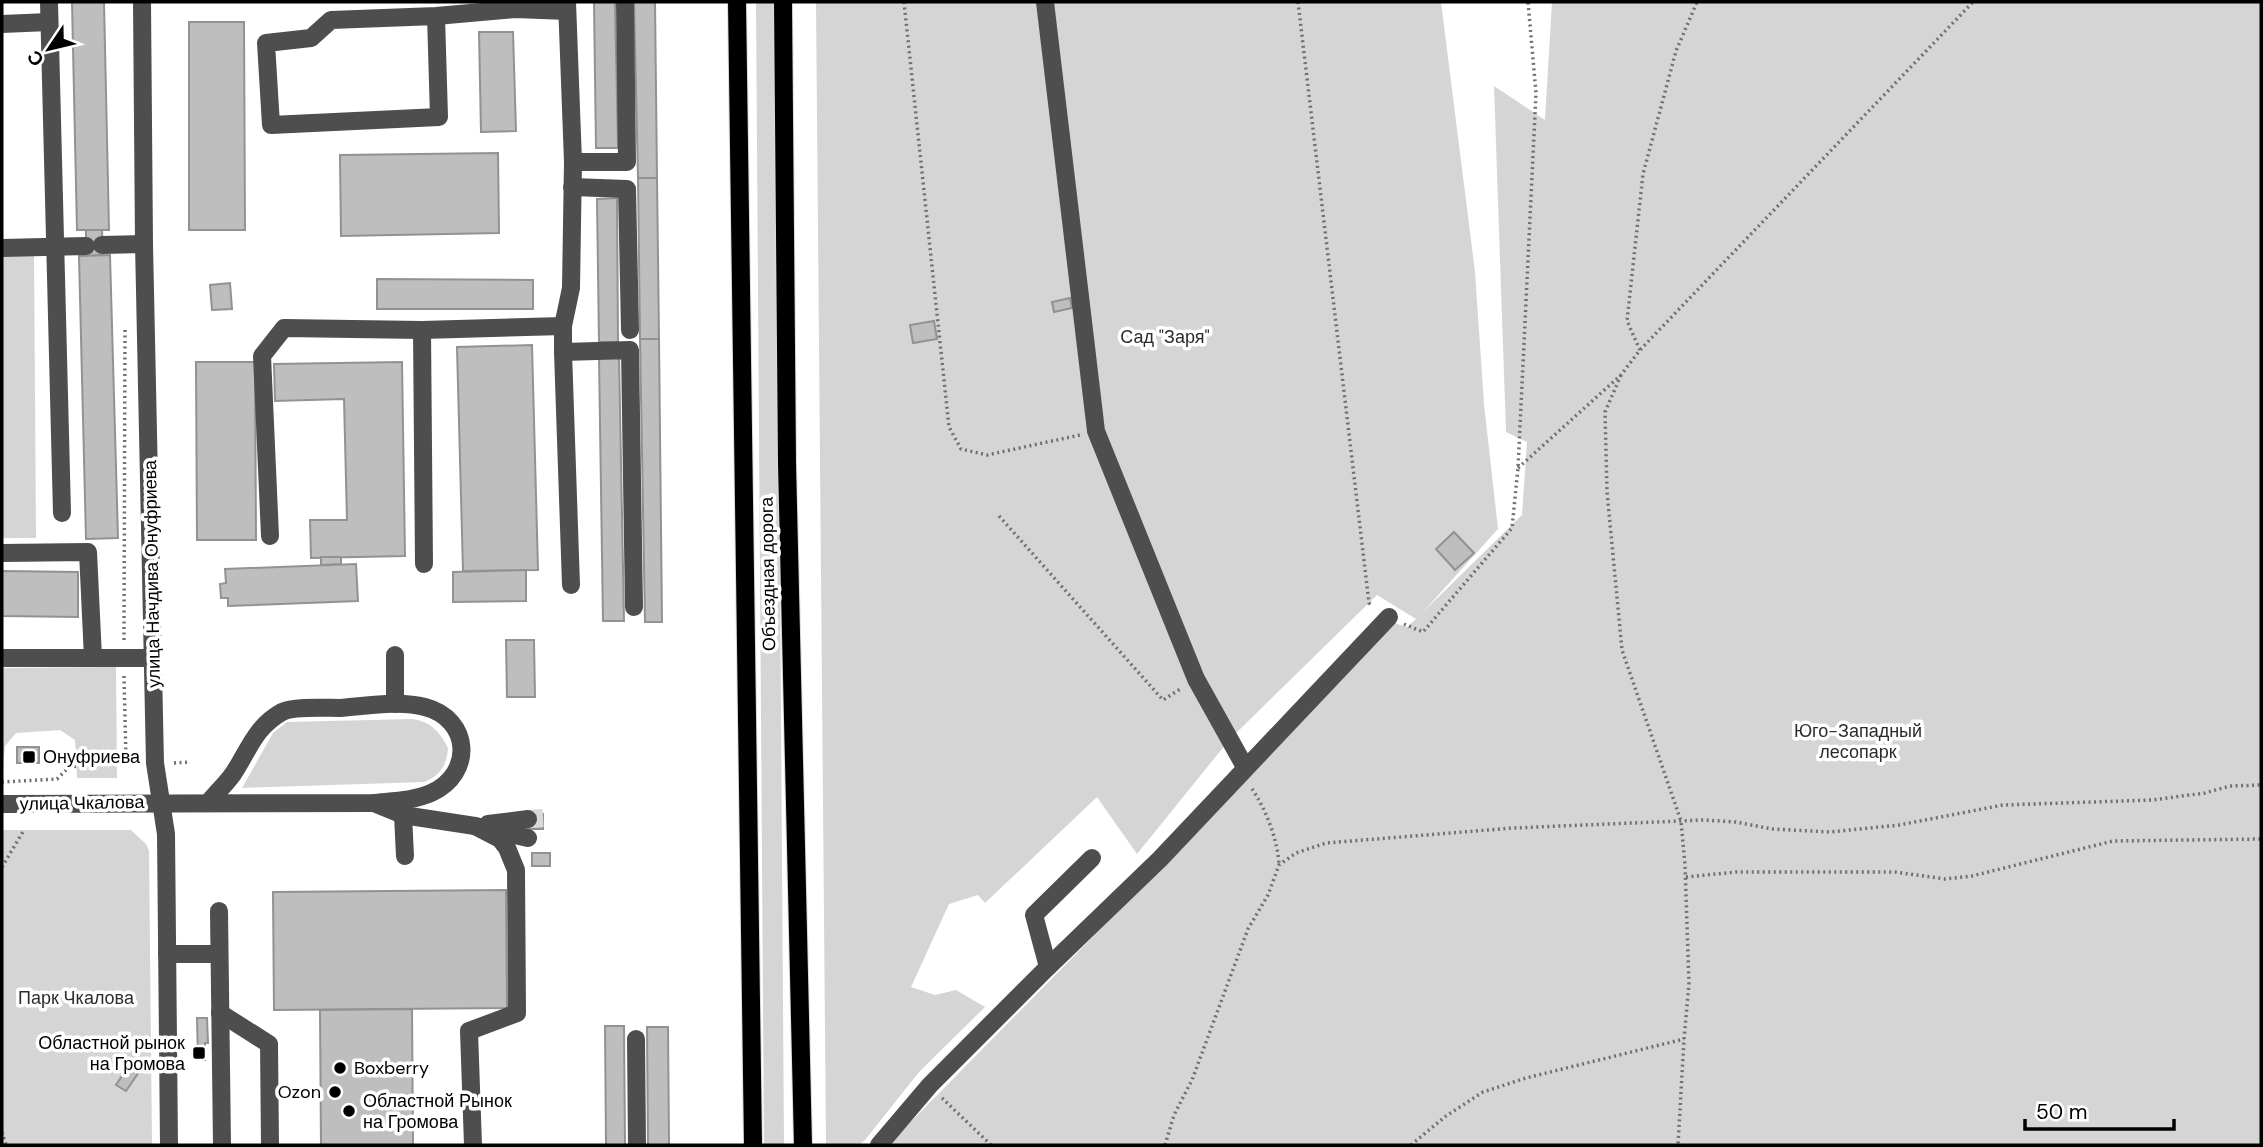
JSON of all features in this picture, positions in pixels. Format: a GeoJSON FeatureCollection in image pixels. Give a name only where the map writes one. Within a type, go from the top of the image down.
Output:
{"type":"FeatureCollection","features":[{"type":"Feature","properties":{"kind":"main road","name":"Объездная дорога"},"geometry":{"type":"LineString","coordinates":[[737,2],[753,1145]]}},
{"type":"Feature","properties":{"kind":"main road","name":"Объездная дорога"},"geometry":{"type":"LineString","coordinates":[[783,2],[787,463],[803,1145]]}},
{"type":"Feature","properties":{"kind":"street"},"geometry":{"type":"LineString","coordinates":[[49,2],[62,513]]}},
{"type":"Feature","properties":{"kind":"street","name":"улица Начдива Онуфриева"},"geometry":{"type":"LineString","coordinates":[[142,2],[144,244],[155,763],[166,834],[169,1145]]}},
{"type":"Feature","properties":{"kind":"street"},"geometry":{"type":"LineString","coordinates":[[573,163],[626,162],[625,2]]}},
{"type":"Feature","properties":{"kind":"street"},"geometry":{"type":"LineString","coordinates":[[1045,2],[1096,431],[1196,679],[1245,767]]}},
{"type":"Feature","properties":{"kind":"street"},"geometry":{"type":"LineString","coordinates":[[436,16],[439,117],[271,125],[266,43],[312,38],[331,20],[436,16],[567,6],[573,163],[571,288],[563,326],[563,352],[571,585]]}},
{"type":"Feature","properties":{"kind":"street"},"geometry":{"type":"LineString","coordinates":[[2,24],[49,22]]}},
{"type":"Feature","properties":{"kind":"street"},"geometry":{"type":"LineString","coordinates":[[572,187],[627,189],[630,330]]}},
{"type":"Feature","properties":{"kind":"street"},"geometry":{"type":"LineString","coordinates":[[2,248],[144,244]]}},
{"type":"Feature","properties":{"kind":"street"},"geometry":{"type":"LineString","coordinates":[[270,536],[262,356],[284,328],[422,330],[563,326]]}},
{"type":"Feature","properties":{"kind":"street"},"geometry":{"type":"LineString","coordinates":[[422,330],[424,564]]}},
{"type":"Feature","properties":{"kind":"street"},"geometry":{"type":"LineString","coordinates":[[563,352],[630,350],[634,607]]}},
{"type":"Feature","properties":{"kind":"street"},"geometry":{"type":"LineString","coordinates":[[2,553],[88,552],[93,658]]}},
{"type":"Feature","properties":{"kind":"street"},"geometry":{"type":"LineString","coordinates":[[879,1145],[930,1085],[1160,859],[1390,617]]}},
{"type":"Feature","properties":{"kind":"street"},"geometry":{"type":"LineString","coordinates":[[395,655],[395,704]]}},
{"type":"Feature","properties":{"kind":"street"},"geometry":{"type":"LineString","coordinates":[[2,658],[154,658]]}},
{"type":"Feature","properties":{"kind":"street"},"geometry":{"type":"LineString","coordinates":[[208,802],[232,775],[257,732],[284,711],[395,704],[425,706],[441,713],[457,730],[462,747],[460,766],[449,781],[430,794],[373,803]]}},
{"type":"Feature","properties":{"kind":"street"},"geometry":{"type":"LineString","coordinates":[[373,803],[403,815],[475,826],[528,838]]}},
{"type":"Feature","properties":{"kind":"street","name":"улица Чкалова"},"geometry":{"type":"LineString","coordinates":[[2,804],[373,803]]}},
{"type":"Feature","properties":{"kind":"street"},"geometry":{"type":"LineString","coordinates":[[403,815],[405,856]]}},
{"type":"Feature","properties":{"kind":"street"},"geometry":{"type":"LineString","coordinates":[[475,826],[528,819]]}},
{"type":"Feature","properties":{"kind":"street"},"geometry":{"type":"LineString","coordinates":[[472,1145],[469,1031],[517,1013],[516,870],[500,839],[475,826]]}},
{"type":"Feature","properties":{"kind":"street"},"geometry":{"type":"LineString","coordinates":[[1048,967],[1034,915],[1092,858]]}},
{"type":"Feature","properties":{"kind":"street"},"geometry":{"type":"LineString","coordinates":[[219,911],[222,1145]]}},
{"type":"Feature","properties":{"kind":"street"},"geometry":{"type":"LineString","coordinates":[[167,954],[219,954]]}},
{"type":"Feature","properties":{"kind":"street"},"geometry":{"type":"LineString","coordinates":[[220,1013],[269,1044],[270,1145]]}},
{"type":"Feature","properties":{"kind":"street"},"geometry":{"type":"LineString","coordinates":[[636,1039],[636,1145]]}},
{"type":"Feature","properties":{"kind":"path"},"geometry":{"type":"LineString","coordinates":[[904,2],[949,427],[961,449],[987,455],[1096,431]]}},
{"type":"Feature","properties":{"kind":"path"},"geometry":{"type":"LineString","coordinates":[[1298,2],[1369,603],[1390,617],[1423,632],[1512,528],[1518,468],[1536,93],[1528,2]]}},
{"type":"Feature","properties":{"kind":"path"},"geometry":{"type":"LineString","coordinates":[[1640,350],[1628,321],[1643,174],[1676,51],[1697,2]]}},
{"type":"Feature","properties":{"kind":"path"},"geometry":{"type":"LineString","coordinates":[[1518,468],[1621,375],[1640,350],[1973,2]]}},
{"type":"Feature","properties":{"kind":"path"},"geometry":{"type":"LineString","coordinates":[[1621,375],[1605,412],[1607,492],[1622,649],[1681,821],[1686,877],[1689,984],[1678,1145]]}},
{"type":"Feature","properties":{"kind":"path"},"geometry":{"type":"LineString","coordinates":[[999,516],[1163,699],[1196,679]]}},
{"type":"Feature","properties":{"kind":"path"},"geometry":{"type":"LineString","coordinates":[[124,659],[126,760]]}},
{"type":"Feature","properties":{"kind":"path"},"geometry":{"type":"LineString","coordinates":[[2,782],[57,779],[69,767],[126,760],[132,764]]}},
{"type":"Feature","properties":{"kind":"path"},"geometry":{"type":"LineString","coordinates":[[1165,1145],[1174,1115],[1192,1080],[1248,929],[1268,895],[1279,865],[1275,834],[1258,797],[1249,785],[1245,767]]}},
{"type":"Feature","properties":{"kind":"path"},"geometry":{"type":"LineString","coordinates":[[1279,865],[1296,853],[1326,843],[1513,828],[1681,821],[1736,822],[1772,829],[1830,832],[1899,825],[2003,805],[2152,800],[2205,793],[2230,786],[2261,785]]}},
{"type":"Feature","properties":{"kind":"path"},"geometry":{"type":"LineString","coordinates":[[2,867],[24,830]]}},
{"type":"Feature","properties":{"kind":"path"},"geometry":{"type":"LineString","coordinates":[[1686,877],[1737,872],[1895,872],[1945,879],[1972,876],[2113,841],[2261,839]]}},
{"type":"Feature","properties":{"kind":"path"},"geometry":{"type":"LineString","coordinates":[[1411,1145],[1446,1116],[1483,1092],[1526,1078],[1684,1039]]}},
{"type":"Feature","properties":{"kind":"path"},"geometry":{"type":"LineString","coordinates":[[930,1085],[991,1145]]}},
{"type":"Feature","properties":{"kind":"path"},"geometry":{"type":"LineString","coordinates":[[2,1132],[6,1145]]}},
{"type":"Feature","properties":{"kind":"green space"},"geometry":{"type":"Polygon","coordinates":[[[756,2],[776,2],[784,1145],[764,1145],[756,2]]]}},
{"type":"Feature","properties":{"kind":"green space","name":"Юго-Западный лесопарк"},"geometry":{"type":"Polygon","coordinates":[[[816,2],[1441,2],[1475,272],[1484,404],[1498,529],[1423,612],[1522,515],[1527,442],[1506,432],[1494,86],[1545,120],[1552,2],[2261,2],[2261,1145],[888,1145],[1195,833],[1381,619],[1407,627],[1416,619],[1377,595],[1230,739],[1137,854],[1097,797],[985,903],[978,895],[949,904],[911,987],[935,995],[956,990],[985,1007],[919,1072],[865,1140],[859,1145],[826,1145],[816,2]]]}},
{"type":"Feature","properties":{"kind":"green space"},"geometry":{"type":"Polygon","coordinates":[[[2,254],[34,254],[36,538],[2,538],[2,254]]]}},
{"type":"Feature","properties":{"kind":"green space"},"geometry":{"type":"Polygon","coordinates":[[[116,667],[117,778],[77,778],[75,740],[60,730],[16,733],[5,746],[2,780],[2,668],[116,667]]]}},
{"type":"Feature","properties":{"kind":"green space"},"geometry":{"type":"Polygon","coordinates":[[[413,719],[434,729],[448,748],[442,769],[424,782],[242,788],[273,733],[287,722],[413,719]]]}},
{"type":"Feature","properties":{"kind":"green space","name":"Парк Чкалова"},"geometry":{"type":"Polygon","coordinates":[[[2,830],[131,830],[146,844],[149,851],[152,1145],[2,1145],[2,830]]]}},
{"type":"Feature","properties":{"kind":"building"},"geometry":{"type":"Polygon","coordinates":[[[72,2],[104,2],[109,230],[77,230],[72,2]]]}},
{"type":"Feature","properties":{"kind":"building"},"geometry":{"type":"Polygon","coordinates":[[[594,2],[615,2],[618,148],[596,148],[594,2]]]}},
{"type":"Feature","properties":{"kind":"building"},"geometry":{"type":"Polygon","coordinates":[[[634,2],[655,2],[657,178],[638,178],[634,2]]]}},
{"type":"Feature","properties":{"kind":"building"},"geometry":{"type":"Polygon","coordinates":[[[189,22],[244,22],[245,230],[189,230],[189,22]]]}},
{"type":"Feature","properties":{"kind":"building"},"geometry":{"type":"Polygon","coordinates":[[[479,32],[513,32],[516,131],[481,132],[479,32]]]}},
{"type":"Feature","properties":{"kind":"building"},"geometry":{"type":"Polygon","coordinates":[[[498,153],[499,233],[341,236],[340,155],[498,153]]]}},
{"type":"Feature","properties":{"kind":"building"},"geometry":{"type":"Polygon","coordinates":[[[638,178],[657,178],[659,339],[640,339],[638,178]]]}},
{"type":"Feature","properties":{"kind":"building"},"geometry":{"type":"Polygon","coordinates":[[[617,198],[618,342],[599,342],[597,199],[617,198]]]}},
{"type":"Feature","properties":{"kind":"building"},"geometry":{"type":"Polygon","coordinates":[[[86,230],[102,230],[103,255],[86,256],[86,230]]]}},
{"type":"Feature","properties":{"kind":"building"},"geometry":{"type":"Polygon","coordinates":[[[110,255],[118,538],[86,539],[79,256],[110,255]]]}},
{"type":"Feature","properties":{"kind":"building"},"geometry":{"type":"Polygon","coordinates":[[[377,279],[533,280],[533,309],[377,309],[377,279]]]}},
{"type":"Feature","properties":{"kind":"building"},"geometry":{"type":"Polygon","coordinates":[[[230,283],[232,309],[212,310],[210,285],[230,283]]]}},
{"type":"Feature","properties":{"kind":"building"},"geometry":{"type":"Polygon","coordinates":[[[1070,298],[1072,308],[1054,312],[1052,302],[1070,298]]]}},
{"type":"Feature","properties":{"kind":"building"},"geometry":{"type":"Polygon","coordinates":[[[934,321],[937,339],[913,343],[910,325],[934,321]]]}},
{"type":"Feature","properties":{"kind":"building"},"geometry":{"type":"Polygon","coordinates":[[[640,339],[659,339],[662,622],[645,622],[640,339]]]}},
{"type":"Feature","properties":{"kind":"building"},"geometry":{"type":"Polygon","coordinates":[[[532,345],[538,570],[463,571],[457,347],[532,345]]]}},
{"type":"Feature","properties":{"kind":"building"},"geometry":{"type":"Polygon","coordinates":[[[599,357],[619,357],[624,621],[603,621],[599,357]]]}},
{"type":"Feature","properties":{"kind":"building"},"geometry":{"type":"Polygon","coordinates":[[[196,362],[255,362],[256,540],[197,540],[196,362]]]}},
{"type":"Feature","properties":{"kind":"building"},"geometry":{"type":"Polygon","coordinates":[[[402,362],[405,556],[311,558],[310,520],[347,520],[344,399],[275,401],[274,364],[402,362]]]}},
{"type":"Feature","properties":{"kind":"building"},"geometry":{"type":"Polygon","coordinates":[[[1454,532],[1474,553],[1455,570],[1436,549],[1454,532]]]}},
{"type":"Feature","properties":{"kind":"building"},"geometry":{"type":"Polygon","coordinates":[[[321,557],[341,557],[341,564],[321,565],[321,557]]]}},
{"type":"Feature","properties":{"kind":"building"},"geometry":{"type":"Polygon","coordinates":[[[356,564],[358,601],[228,606],[228,598],[221,598],[220,584],[226,583],[225,569],[356,564]]]}},
{"type":"Feature","properties":{"kind":"building"},"geometry":{"type":"Polygon","coordinates":[[[526,570],[526,601],[453,602],[453,572],[526,570]]]}},
{"type":"Feature","properties":{"kind":"building"},"geometry":{"type":"Polygon","coordinates":[[[2,571],[78,572],[78,617],[2,616],[2,571]]]}},
{"type":"Feature","properties":{"kind":"building"},"geometry":{"type":"Polygon","coordinates":[[[506,640],[534,640],[535,697],[507,697],[506,640]]]}},
{"type":"Feature","properties":{"kind":"building"},"geometry":{"type":"Polygon","coordinates":[[[17,747],[39,747],[39,763],[17,763],[17,747]]]}},
{"type":"Feature","properties":{"kind":"building"},"geometry":{"type":"Polygon","coordinates":[[[543,814],[543,829],[528,829],[527,815],[543,814]]]}},
{"type":"Feature","properties":{"kind":"building"},"geometry":{"type":"Polygon","coordinates":[[[532,853],[550,853],[550,866],[532,866],[532,853]]]}},
{"type":"Feature","properties":{"kind":"building"},"geometry":{"type":"Polygon","coordinates":[[[506,890],[507,1008],[274,1010],[273,892],[506,890]]]}},
{"type":"Feature","properties":{"kind":"building"},"geometry":{"type":"Polygon","coordinates":[[[412,1009],[413,1145],[321,1145],[320,1010],[412,1009]]]}},
{"type":"Feature","properties":{"kind":"building"},"geometry":{"type":"Polygon","coordinates":[[[197,1018],[207,1018],[208,1043],[205,1043],[205,1060],[198,1060],[197,1018]]]}},
{"type":"Feature","properties":{"kind":"building"},"geometry":{"type":"Polygon","coordinates":[[[605,1026],[624,1026],[625,1145],[606,1145],[605,1026]]]}},
{"type":"Feature","properties":{"kind":"building"},"geometry":{"type":"Polygon","coordinates":[[[647,1027],[668,1027],[669,1145],[648,1145],[647,1027]]]}},
{"type":"Feature","properties":{"kind":"building"},"geometry":{"type":"Polygon","coordinates":[[[131,1062],[141,1069],[126,1091],[116,1085],[131,1062]]]}},
{"type":"Feature","properties":{"kind":"tunnel"},"geometry":{"type":"LineString","coordinates":[[528,819],[543,818]]}},
{"type":"Feature","properties":{"kind":"place","name":"Онуфриева"},"geometry":{"type":"Point","coordinates":[29,757]}},
{"type":"Feature","properties":{"kind":"place","name":"Областной рынок на Громова"},"geometry":{"type":"Point","coordinates":[199,1053]}},
{"type":"Feature","properties":{"kind":"place","name":"Boxberry"},"geometry":{"type":"Point","coordinates":[340,1068]}},
{"type":"Feature","properties":{"kind":"place","name":"Ozon"},"geometry":{"type":"Point","coordinates":[335,1092]}},
{"type":"Feature","properties":{"kind":"place","name":"Областной Рынок на Громова"},"geometry":{"type":"Point","coordinates":[349,1111]}},
{"type":"Feature","properties":{"kind":"park label","name":"Сад \"Заря\""},"geometry":{"type":"Point","coordinates":[1165,337]}}]}
